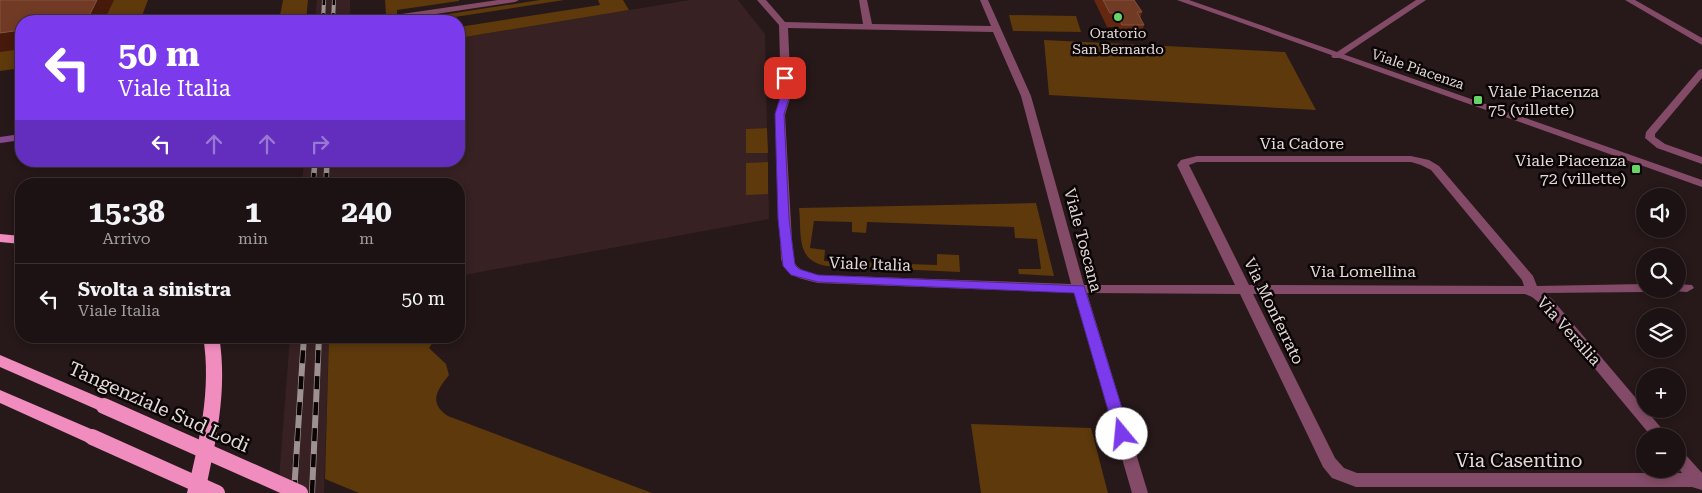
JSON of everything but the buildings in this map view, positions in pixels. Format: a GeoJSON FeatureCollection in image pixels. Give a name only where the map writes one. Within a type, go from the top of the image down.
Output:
{"type":"FeatureCollection","features":[{"type":"Feature","properties":{"kind":"highway"},"geometry":{"type":"LineString","coordinates":[[0,238],[15,239]]}},
{"type":"Feature","properties":{"kind":"highway"},"geometry":{"type":"LineString","coordinates":[[196,493],[213,416],[215,355],[212,343]]}},
{"type":"Feature","properties":{"kind":"highway","name":"Tangenziale Sud Lodi"},"geometry":{"type":"LineString","coordinates":[[0,361],[300,493]]}},
{"type":"Feature","properties":{"kind":"highway"},"geometry":{"type":"LineString","coordinates":[[0,396],[217,493]]}},
{"type":"Feature","properties":{"kind":"street"},"geometry":{"type":"LineString","coordinates":[[408,15],[476,3],[515,0]]}},
{"type":"Feature","properties":{"kind":"street"},"geometry":{"type":"LineString","coordinates":[[761,0],[783,25],[998,28]]}},
{"type":"Feature","properties":{"kind":"street"},"geometry":{"type":"LineString","coordinates":[[863,0],[868,26]]}},
{"type":"Feature","properties":{"kind":"street","name":"Viale Toscana"},"geometry":{"type":"LineString","coordinates":[[984,0],[998,28],[1026,96],[1079,289],[1140,493]]}},
{"type":"Feature","properties":{"kind":"street","name":"Viale Piacenza"},"geometry":{"type":"LineString","coordinates":[[1181,0],[1702,184]]}},
{"type":"Feature","properties":{"kind":"street"},"geometry":{"type":"LineString","coordinates":[[1336,56],[1422,0]]}},
{"type":"Feature","properties":{"kind":"street"},"geometry":{"type":"LineString","coordinates":[[1630,0],[1702,42]]}},
{"type":"Feature","properties":{"kind":"street","name":"Viale Italia"},"geometry":{"type":"LineString","coordinates":[[783,25],[786,95],[780,114],[784,219],[787,259],[789,266],[795,272],[818,279],[1079,289]]}},
{"type":"Feature","properties":{"kind":"street"},"geometry":{"type":"LineString","coordinates":[[1700,78],[1650,134],[1650,138],[1654,142],[1702,161]]}},
{"type":"Feature","properties":{"kind":"street","name":"Via Cadore"},"geometry":{"type":"LineString","coordinates":[[1185,162],[1197,159],[1420,161]]}},
{"type":"Feature","properties":{"kind":"street","name":"Via Versilia"},"geometry":{"type":"LineString","coordinates":[[1420,161],[1435,168],[1528,279],[1533,293],[1547,302],[1653,428]]}},
{"type":"Feature","properties":{"kind":"street","name":"Via Monferrato"},"geometry":{"type":"LineString","coordinates":[[1185,162],[1183,165],[1184,170],[1329,462],[1338,473]]}},
{"type":"Feature","properties":{"kind":"street","name":"Via Lomellina"},"geometry":{"type":"LineString","coordinates":[[1079,289],[1514,289],[1533,293],[1546,288],[1636,288]]}},
{"type":"Feature","properties":{"kind":"street"},"geometry":{"type":"LineString","coordinates":[[1686,466],[1700,482]]}},
{"type":"Feature","properties":{"kind":"street","name":"Via Casentino"},"geometry":{"type":"LineString","coordinates":[[1338,473],[1356,480],[1700,482]]}},
{"type":"Feature","properties":{"kind":"shaded area"},"geometry":{"type":"Polygon","coordinates":[[[0,0],[148,0],[142,15],[15,15],[15,69],[0,71],[0,0]]]}},
{"type":"Feature","properties":{"kind":"shaded area"},"geometry":{"type":"Polygon","coordinates":[[[283,0],[308,0],[307,15],[280,15],[283,0]]]}},
{"type":"Feature","properties":{"kind":"shaded area"},"geometry":{"type":"Polygon","coordinates":[[[317,0],[350,0],[350,15],[316,15],[317,0]]]}},
{"type":"Feature","properties":{"kind":"shaded area"},"geometry":{"type":"Polygon","coordinates":[[[385,0],[459,0],[397,10],[397,14],[386,15],[385,0]]]}},
{"type":"Feature","properties":{"kind":"shaded area"},"geometry":{"type":"Polygon","coordinates":[[[540,0],[564,0],[465,15],[442,15],[540,0]]]}},
{"type":"Feature","properties":{"kind":"shaded area"},"geometry":{"type":"Polygon","coordinates":[[[598,0],[623,0],[629,10],[465,37],[465,26],[600,5],[598,0]]]}},
{"type":"Feature","properties":{"kind":"shaded area"},"geometry":{"type":"Polygon","coordinates":[[[690,0],[738,0],[765,34],[769,219],[465,275],[465,178],[303,178],[303,167],[465,167],[465,37],[690,0]]]}},
{"type":"Feature","properties":{"kind":"shaded area"},"geometry":{"type":"Polygon","coordinates":[[[1009,15],[1076,16],[1081,32],[1013,31],[1009,15]]]}},
{"type":"Feature","properties":{"kind":"shaded area"},"geometry":{"type":"Polygon","coordinates":[[[1044,40],[1285,52],[1316,110],[1049,95],[1044,40]]]}},
{"type":"Feature","properties":{"kind":"shaded area"},"geometry":{"type":"Polygon","coordinates":[[[767,128],[768,153],[746,153],[746,129],[767,128]]]}},
{"type":"Feature","properties":{"kind":"shaded area"},"geometry":{"type":"Polygon","coordinates":[[[768,162],[768,194],[746,195],[746,163],[768,162]]]}},
{"type":"Feature","properties":{"kind":"shaded area"},"geometry":{"type":"Polygon","coordinates":[[[1036,203],[1054,276],[1019,274],[1018,269],[1041,269],[1037,239],[1015,238],[1014,227],[867,222],[866,233],[852,232],[852,222],[814,221],[810,248],[825,250],[824,261],[937,265],[937,254],[959,255],[960,272],[827,266],[817,263],[810,258],[802,245],[799,208],[1036,203]]]}},
{"type":"Feature","properties":{"kind":"shaded area"},"geometry":{"type":"Polygon","coordinates":[[[289,343],[329,343],[324,493],[278,493],[289,343]]]}},
{"type":"Feature","properties":{"kind":"shaded area"},"geometry":{"type":"Polygon","coordinates":[[[329,343],[432,343],[429,348],[446,364],[449,375],[436,396],[438,406],[448,416],[652,493],[359,493],[325,479],[329,343]]]}},
{"type":"Feature","properties":{"kind":"shaded area"},"geometry":{"type":"Polygon","coordinates":[[[971,424],[1091,428],[1108,493],[981,493],[971,424]]]}},
{"type":"Feature","properties":{"kind":"waterway"},"geometry":{"type":"LineString","coordinates":[[0,140],[15,138]]}},
{"type":"Feature","properties":{"kind":"railway"},"geometry":{"type":"LineString","coordinates":[[323,15],[324,0]]}},
{"type":"Feature","properties":{"kind":"railway"},"geometry":{"type":"LineString","coordinates":[[333,15],[334,0]]}},
{"type":"Feature","properties":{"kind":"railway"},"geometry":{"type":"LineString","coordinates":[[314,167],[314,178]]}},
{"type":"Feature","properties":{"kind":"railway"},"geometry":{"type":"LineString","coordinates":[[326,178],[327,167]]}},
{"type":"Feature","properties":{"kind":"railway"},"geometry":{"type":"LineString","coordinates":[[294,493],[304,343]]}},
{"type":"Feature","properties":{"kind":"railway"},"geometry":{"type":"LineString","coordinates":[[312,493],[319,343]]}},
{"type":"Feature","properties":{"kind":"place","name":"Oratorio San Bernardo"},"geometry":{"type":"Point","coordinates":[1118,17]}},
{"type":"Feature","properties":{"kind":"place","name":"Viale Piacenza 75 (villette)"},"geometry":{"type":"Point","coordinates":[1478,100]}},
{"type":"Feature","properties":{"kind":"place","name":"Viale Piacenza 72 (villette)"},"geometry":{"type":"Point","coordinates":[1636,169]}},
{"type":"Feature","properties":{"kind":"route"},"geometry":{"type":"LineString","coordinates":[[785,78],[786,95],[780,114],[784,219],[789,266],[795,272],[818,279],[1079,289],[1122,434]]}}]}
